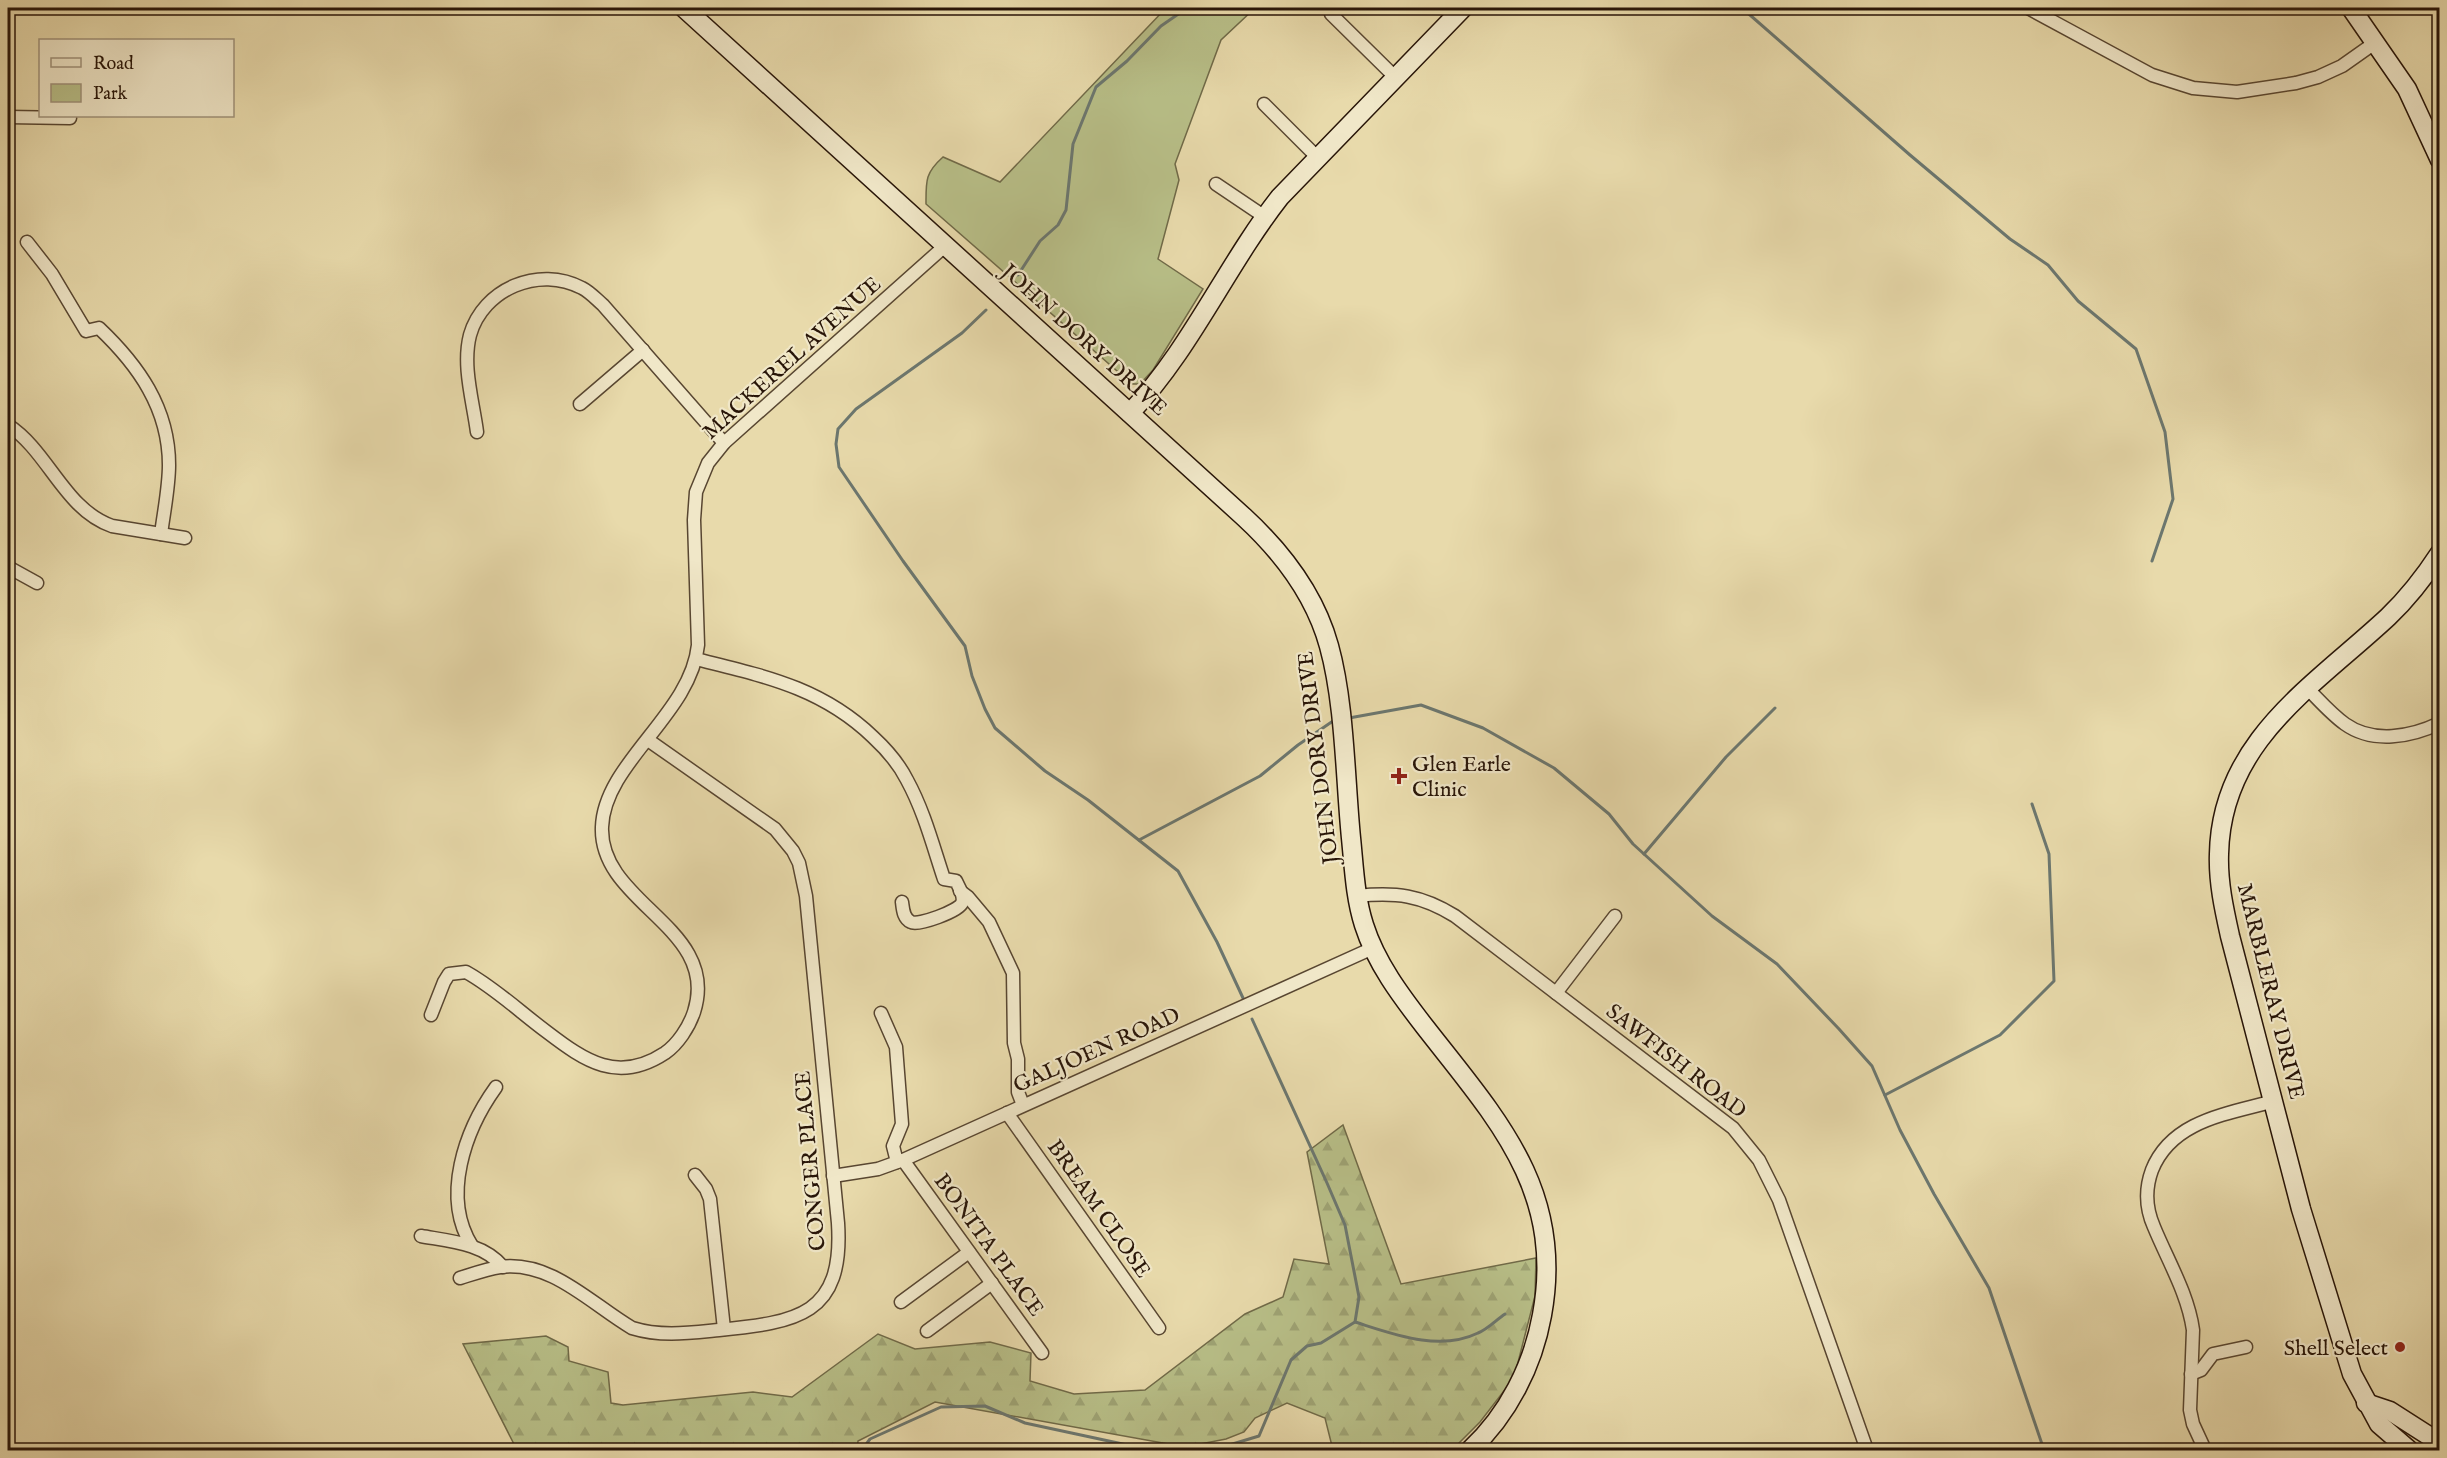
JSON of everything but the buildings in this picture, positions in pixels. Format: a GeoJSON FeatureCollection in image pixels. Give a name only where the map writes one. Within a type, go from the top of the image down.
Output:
{"type":"FeatureCollection","features":[{"type":"Feature","properties":{"kind":"street","name":"JOHN DORY DRIVE"},"geometry":{"type":"LineString","coordinates":[[684,8],[1263,535],[1294,572],[1314,607],[1330,647],[1337,685],[1357,896],[1373,948],[1407,1004],[1509,1137],[1529,1179],[1542,1218],[1546,1251],[1546,1284],[1535,1344],[1523,1375],[1509,1400],[1496,1421],[1470,1450]]}},
{"type":"Feature","properties":{"kind":"street"},"geometry":{"type":"LineString","coordinates":[[1130,413],[1174,359],[1264,217],[1317,157],[1463,8]]}},
{"type":"Feature","properties":{"kind":"street"},"geometry":{"type":"LineString","coordinates":[[2028,8],[2152,75],[2193,88],[2237,92],[2296,83],[2318,77],[2342,66],[2376,42]]}},
{"type":"Feature","properties":{"kind":"street"},"geometry":{"type":"LineString","coordinates":[[2351,8],[2407,89],[2439,160]]}},
{"type":"Feature","properties":{"kind":"street"},"geometry":{"type":"LineString","coordinates":[[1331,15],[1395,77]]}},
{"type":"Feature","properties":{"kind":"street"},"geometry":{"type":"LineString","coordinates":[[1264,104],[1317,157]]}},
{"type":"Feature","properties":{"kind":"street"},"geometry":{"type":"LineString","coordinates":[[8,117],[70,118]]}},
{"type":"Feature","properties":{"kind":"street"},"geometry":{"type":"LineString","coordinates":[[1216,184],[1264,217]]}},
{"type":"Feature","properties":{"kind":"street"},"geometry":{"type":"LineString","coordinates":[[27,242],[52,274],[86,331],[99,328],[114,342],[135,366],[154,396],[163,419],[170,467],[161,534]]}},
{"type":"Feature","properties":{"kind":"street","name":"MACKEREL AVENUE"},"geometry":{"type":"LineString","coordinates":[[430,1015],[449,974],[466,972],[579,1057],[603,1066],[620,1068],[645,1063],[668,1051],[678,1041],[692,1018],[697,995],[695,972],[690,956],[673,933],[617,875],[605,851],[602,835],[603,817],[608,798],[616,782],[648,740],[685,684],[696,659],[698,645],[694,520],[696,492],[708,463],[724,443],[946,245]]}},
{"type":"Feature","properties":{"kind":"street"},"geometry":{"type":"LineString","coordinates":[[477,432],[468,368],[470,337],[480,314],[506,289],[527,281],[542,279],[568,282],[581,288],[603,305],[724,443]]}},
{"type":"Feature","properties":{"kind":"street"},"geometry":{"type":"LineString","coordinates":[[580,404],[643,350]]}},
{"type":"Feature","properties":{"kind":"street"},"geometry":{"type":"LineString","coordinates":[[8,425],[31,445],[70,496],[101,522],[112,526],[185,538]]}},
{"type":"Feature","properties":{"kind":"street","name":"MARBLERAY DRIVE"},"geometry":{"type":"LineString","coordinates":[[2409,1450],[2379,1424],[2366,1402],[2352,1374],[2331,1310],[2301,1209],[2230,936],[2222,900],[2219,845],[2230,794],[2248,755],[2281,712],[2389,616],[2415,588],[2439,553]]}},
{"type":"Feature","properties":{"kind":"street"},"geometry":{"type":"LineString","coordinates":[[8,567],[37,583]]}},
{"type":"Feature","properties":{"kind":"street"},"geometry":{"type":"LineString","coordinates":[[696,659],[800,688],[845,712],[882,745],[906,777],[916,797],[944,879],[956,882],[963,901],[959,908],[931,920],[914,923],[908,920],[902,911],[902,902]]}},
{"type":"Feature","properties":{"kind":"street"},"geometry":{"type":"LineString","coordinates":[[2307,688],[2344,723],[2372,735],[2396,736],[2439,723]]}},
{"type":"Feature","properties":{"kind":"street","name":"CONGER PLACE"},"geometry":{"type":"LineString","coordinates":[[460,1278],[503,1267],[527,1267],[552,1276],[617,1320],[645,1332],[669,1334],[761,1325],[794,1318],[806,1312],[826,1292],[838,1266],[840,1250],[806,896],[799,863],[793,850],[775,829],[648,740]]}},
{"type":"Feature","properties":{"kind":"street"},"geometry":{"type":"LineString","coordinates":[[960,891],[989,922],[1013,973],[1014,1043],[1018,1059],[1018,1092],[1023,1105]]}},
{"type":"Feature","properties":{"kind":"street","name":"SAWFISH ROAD"},"geometry":{"type":"LineString","coordinates":[[1357,896],[1392,893],[1408,895],[1438,906],[1463,922],[1733,1128],[1759,1160],[1779,1200],[1867,1450]]}},
{"type":"Feature","properties":{"kind":"street"},"geometry":{"type":"LineString","coordinates":[[1556,993],[1615,916]]}},
{"type":"Feature","properties":{"kind":"street","name":"GALJOEN ROAD"},"geometry":{"type":"LineString","coordinates":[[833,1176],[869,1171],[900,1161],[1373,948]]}},
{"type":"Feature","properties":{"kind":"street"},"geometry":{"type":"LineString","coordinates":[[880,1013],[896,1047],[902,1124],[893,1146],[900,1161]]}},
{"type":"Feature","properties":{"kind":"street"},"geometry":{"type":"LineString","coordinates":[[472,1246],[461,1219],[458,1171],[482,1110],[496,1087]]}},
{"type":"Feature","properties":{"kind":"street"},"geometry":{"type":"LineString","coordinates":[[2205,1450],[2193,1424],[2190,1410],[2193,1330],[2191,1317],[2150,1217],[2147,1195],[2149,1179],[2162,1150],[2188,1128],[2202,1121],[2274,1101]]}},
{"type":"Feature","properties":{"kind":"street","name":"BREAM CLOSE"},"geometry":{"type":"LineString","coordinates":[[1007,1113],[1160,1328]]}},
{"type":"Feature","properties":{"kind":"street","name":"BONITA PLACE"},"geometry":{"type":"LineString","coordinates":[[900,1161],[1042,1353]]}},
{"type":"Feature","properties":{"kind":"street"},"geometry":{"type":"LineString","coordinates":[[695,1174],[710,1199],[724,1329]]}},
{"type":"Feature","properties":{"kind":"street"},"geometry":{"type":"LineString","coordinates":[[421,1236],[472,1246],[492,1256],[503,1267]]}},
{"type":"Feature","properties":{"kind":"street"},"geometry":{"type":"LineString","coordinates":[[901,1302],[969,1252]]}},
{"type":"Feature","properties":{"kind":"street"},"geometry":{"type":"LineString","coordinates":[[927,1330],[992,1283]]}},
{"type":"Feature","properties":{"kind":"street"},"geometry":{"type":"LineString","coordinates":[[2191,1374],[2201,1370],[2213,1353],[2246,1347]]}},
{"type":"Feature","properties":{"kind":"street"},"geometry":{"type":"LineString","coordinates":[[2366,1402],[2391,1411],[2439,1443]]}},
{"type":"Feature","properties":{"kind":"green space"},"geometry":{"type":"Polygon","coordinates":[[[1166,8],[1255,8],[1221,40],[1175,164],[1179,180],[1158,259],[1203,289],[1153,370],[1140,384],[1132,384],[926,204],[927,183],[933,168],[943,157],[1000,182],[1166,8]]]}},
{"type":"Feature","properties":{"kind":"green space"},"geometry":{"type":"Polygon","coordinates":[[[1343,1125],[1401,1284],[1536,1258],[1535,1296],[1514,1378],[1480,1422],[1452,1450],[1333,1450],[1325,1418],[1287,1403],[1255,1418],[1244,1432],[1226,1439],[1185,1447],[935,1402],[858,1441],[857,1450],[517,1450],[463,1344],[546,1336],[568,1347],[569,1361],[608,1372],[611,1403],[623,1405],[753,1392],[792,1397],[878,1334],[915,1349],[990,1342],[1031,1353],[1030,1381],[1074,1394],[1145,1390],[1245,1314],[1283,1297],[1294,1259],[1329,1264],[1307,1152],[1343,1125]]]}},
{"type":"Feature","properties":{"kind":"waterway"},"geometry":{"type":"LineString","coordinates":[[1018,275],[1040,241],[1058,225],[1066,210],[1073,144],[1096,87],[1127,61],[1161,26],[1187,8]]}},
{"type":"Feature","properties":{"kind":"waterway"},"geometry":{"type":"LineString","coordinates":[[1742,8],[2010,239],[2048,265],[2078,301],[2136,349],[2165,432],[2173,499],[2152,561]]}},
{"type":"Feature","properties":{"kind":"waterway"},"geometry":{"type":"LineString","coordinates":[[986,310],[962,333],[856,409],[838,429],[836,444],[839,467],[965,646],[972,676],[995,728],[1045,771],[1088,800],[1178,871],[1217,942],[1243,998]]}},
{"type":"Feature","properties":{"kind":"waterway"},"geometry":{"type":"LineString","coordinates":[[1349,718],[1421,705],[1483,728],[1554,768],[1609,814],[1633,844],[1712,916],[1777,964],[1839,1029],[1872,1066],[1900,1130],[1989,1288],[2044,1450]]}},
{"type":"Feature","properties":{"kind":"waterway"},"geometry":{"type":"LineString","coordinates":[[1644,854],[1726,757],[1775,708]]}},
{"type":"Feature","properties":{"kind":"waterway"},"geometry":{"type":"LineString","coordinates":[[1139,840],[1260,776],[1298,745],[1333,721]]}},
{"type":"Feature","properties":{"kind":"waterway"},"geometry":{"type":"LineString","coordinates":[[1885,1095],[2000,1035],[2054,981],[2049,854],[2032,804]]}},
{"type":"Feature","properties":{"kind":"waterway"},"geometry":{"type":"LineString","coordinates":[[862,1450],[870,1439],[941,1407],[985,1406],[1025,1423],[1132,1446],[1216,1449],[1259,1436],[1291,1360],[1307,1346],[1321,1343],[1355,1322],[1359,1297],[1345,1225],[1252,1019]]}},
{"type":"Feature","properties":{"kind":"waterway"},"geometry":{"type":"LineString","coordinates":[[1355,1322],[1400,1336],[1448,1341],[1482,1331],[1505,1314]]}},
{"type":"Feature","properties":{"kind":"place","name":"Glen Earle Clinic"},"geometry":{"type":"Point","coordinates":[1399,776]}},
{"type":"Feature","properties":{"kind":"place","name":"Shell Select"},"geometry":{"type":"Point","coordinates":[2400,1347]}}]}
